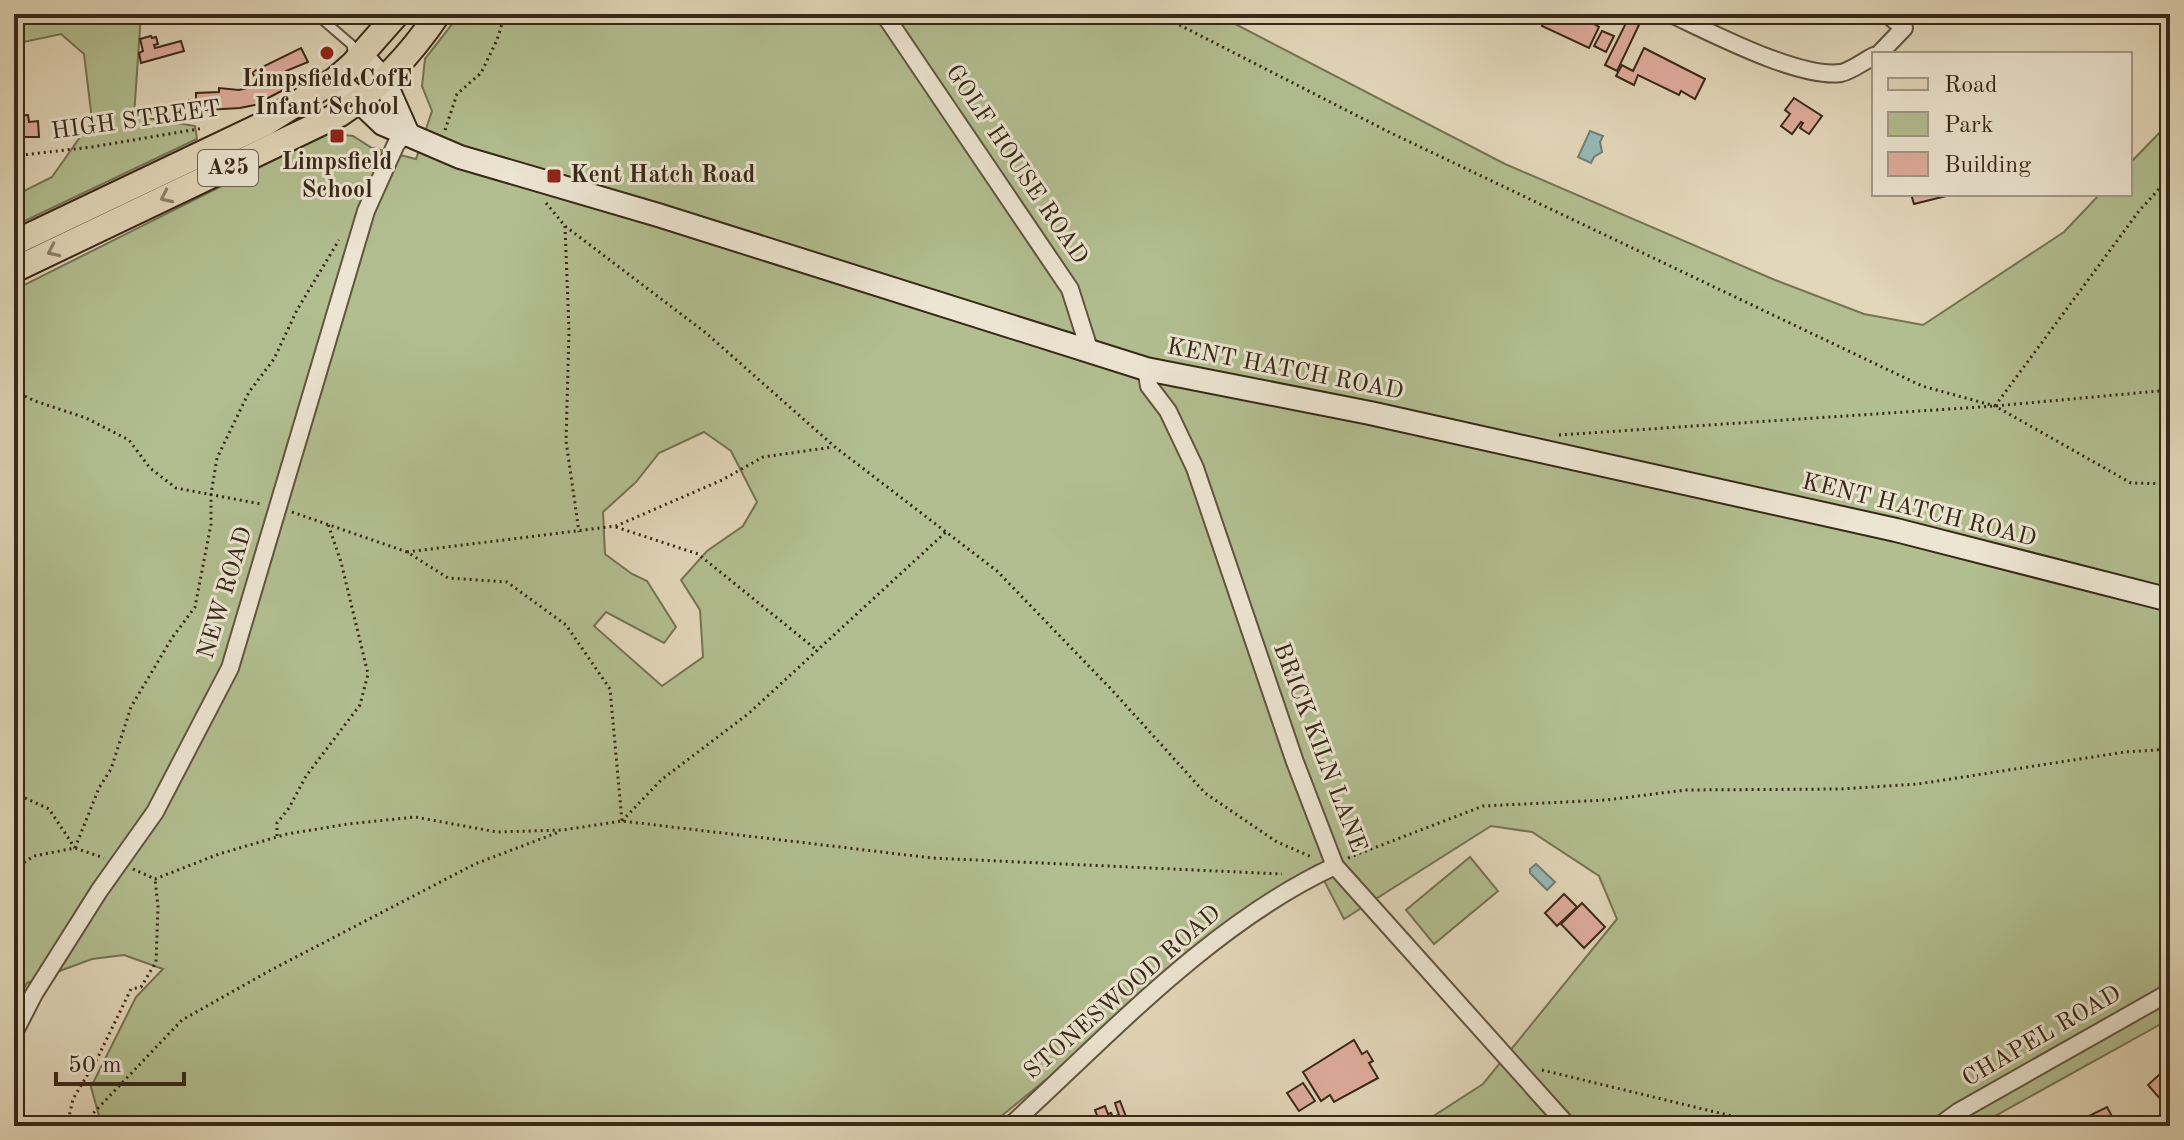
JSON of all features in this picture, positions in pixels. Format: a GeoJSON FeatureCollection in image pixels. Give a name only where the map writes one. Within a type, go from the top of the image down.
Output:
{"type":"FeatureCollection","features":[{"type":"Feature","properties":{"kind":"main road"},"geometry":{"type":"LineString","coordinates":[[14,243],[264,124],[349,67],[397,14]]}},
{"type":"Feature","properties":{"kind":"main road","name":"A25"},"geometry":{"type":"LineString","coordinates":[[14,270],[324,123],[372,91],[415,46],[438,14]]}},
{"type":"Feature","properties":{"kind":"main road"},"geometry":{"type":"LineString","coordinates":[[349,67],[407,132]]}},
{"type":"Feature","properties":{"kind":"main road"},"geometry":{"type":"LineString","coordinates":[[349,67],[372,91]]}},
{"type":"Feature","properties":{"kind":"main road","name":"KENT HATCH ROAD"},"geometry":{"type":"LineString","coordinates":[[407,132],[439,149],[1146,369],[1370,413],[1896,530],[2170,600]]}},
{"type":"Feature","properties":{"kind":"street","name":"GOLF HOUSE ROAD"},"geometry":{"type":"LineString","coordinates":[[884,14],[1070,289],[1090,352]]}},
{"type":"Feature","properties":{"kind":"street"},"geometry":{"type":"LineString","coordinates":[[1671,14],[1747,50],[1813,71],[1841,73],[1872,57]]}},
{"type":"Feature","properties":{"kind":"street"},"geometry":{"type":"LineString","coordinates":[[1879,52],[1904,28],[1887,14]]}},
{"type":"Feature","properties":{"kind":"street","name":"NEW ROAD"},"geometry":{"type":"LineString","coordinates":[[14,1033],[99,891],[155,812],[230,668],[366,211],[396,144],[407,132]]}},
{"type":"Feature","properties":{"kind":"street","name":"BRICK KILN LANE"},"geometry":{"type":"LineString","coordinates":[[1146,369],[1149,386],[1168,411],[1195,468],[1295,762],[1335,866],[1568,1126]]}},
{"type":"Feature","properties":{"kind":"street","name":"STONESWOOD ROAD"},"geometry":{"type":"LineString","coordinates":[[1010,1126],[1218,936],[1313,876],[1335,866]]}},
{"type":"Feature","properties":{"kind":"street","name":"CHAPEL ROAD"},"geometry":{"type":"LineString","coordinates":[[1939,1126],[1958,1112],[2170,992]]}},
{"type":"Feature","properties":{"kind":"lane"},"geometry":{"type":"LineString","coordinates":[[316,14],[352,45],[349,67]]}},
{"type":"Feature","properties":{"kind":"path"},"geometry":{"type":"LineString","coordinates":[[439,149],[457,94],[481,73],[505,14]]}},
{"type":"Feature","properties":{"kind":"path"},"geometry":{"type":"LineString","coordinates":[[1158,14],[1389,132],[1922,386],[1995,406],[2131,483],[2170,484]]}},
{"type":"Feature","properties":{"kind":"path","name":"HIGH STREET"},"geometry":{"type":"LineString","coordinates":[[14,156],[216,127]]}},
{"type":"Feature","properties":{"kind":"path"},"geometry":{"type":"LineString","coordinates":[[1995,406],[2139,211],[2170,177]]}},
{"type":"Feature","properties":{"kind":"path"},"geometry":{"type":"LineString","coordinates":[[533,179],[536,190],[565,226],[706,333],[835,447],[997,571],[1111,689],[1205,793],[1277,842],[1335,866],[1360,852],[1483,806],[1606,800],[1685,790],[1841,789],[1918,784],[2125,752],[2170,749]]}},
{"type":"Feature","properties":{"kind":"path"},"geometry":{"type":"LineString","coordinates":[[565,226],[569,331],[566,441],[579,532]]}},
{"type":"Feature","properties":{"kind":"path"},"geometry":{"type":"LineString","coordinates":[[75,848],[99,788],[111,769],[131,707],[172,638],[195,607],[211,524],[211,494],[217,458],[249,392],[274,359],[297,310],[344,232]]}},
{"type":"Feature","properties":{"kind":"path"},"geometry":{"type":"LineString","coordinates":[[1552,435],[1995,406],[2170,390]]}},
{"type":"Feature","properties":{"kind":"path"},"geometry":{"type":"LineString","coordinates":[[14,391],[86,418],[129,440],[150,468],[176,488],[277,507],[407,552],[448,578],[507,582],[566,625],[610,689],[622,821]]}},
{"type":"Feature","properties":{"kind":"path"},"geometry":{"type":"LineString","coordinates":[[407,552],[616,526],[722,480],[763,457],[835,447]]}},
{"type":"Feature","properties":{"kind":"path"},"geometry":{"type":"LineString","coordinates":[[277,837],[277,823],[306,776],[360,705],[368,674],[341,562],[328,524]]}},
{"type":"Feature","properties":{"kind":"path"},"geometry":{"type":"LineString","coordinates":[[616,526],[698,554],[818,651]]}},
{"type":"Feature","properties":{"kind":"path"},"geometry":{"type":"LineString","coordinates":[[622,821],[661,780],[748,714],[947,531]]}},
{"type":"Feature","properties":{"kind":"path"},"geometry":{"type":"LineString","coordinates":[[14,793],[49,809],[75,848]]}},
{"type":"Feature","properties":{"kind":"path"},"geometry":{"type":"LineString","coordinates":[[14,869],[34,856],[75,848],[121,863],[155,879],[219,854],[277,837],[348,824],[415,817],[497,832],[563,830],[622,821],[932,858],[1313,876]]}},
{"type":"Feature","properties":{"kind":"path"},"geometry":{"type":"LineString","coordinates":[[81,1126],[182,1020],[475,864],[563,830]]}},
{"type":"Feature","properties":{"kind":"path"},"geometry":{"type":"LineString","coordinates":[[67,1126],[73,1099],[97,1059],[131,989],[141,987],[156,962],[158,907],[155,879]]}},
{"type":"Feature","properties":{"kind":"path"},"geometry":{"type":"LineString","coordinates":[[1511,1063],[1773,1126]]}},
{"type":"Feature","properties":{"kind":"green space"},"geometry":{"type":"Polygon","coordinates":[[[14,14],[141,14],[134,116],[195,126],[197,139],[14,226],[14,196],[52,177],[92,120],[84,54],[61,34],[14,44],[14,14]]]}},
{"type":"Feature","properties":{"kind":"green space"},"geometry":{"type":"Polygon","coordinates":[[[460,14],[1216,14],[1505,164],[1775,280],[1864,314],[1923,325],[2064,232],[2098,196],[2132,196],[2132,161],[2170,122],[2170,1019],[1977,1126],[1418,1126],[1483,1084],[1617,919],[1599,876],[1532,832],[1491,826],[1344,919],[1316,865],[1202,942],[1080,1052],[989,1126],[99,1126],[101,1123],[91,1087],[136,997],[163,969],[124,955],[92,959],[27,983],[14,1007],[14,290],[328,133],[353,136],[372,148],[416,159],[432,111],[422,86],[425,59],[460,14]],[[704,432],[659,453],[636,482],[603,512],[605,554],[647,581],[676,627],[664,643],[606,612],[594,626],[662,686],[703,657],[700,610],[681,580],[707,551],[743,526],[757,502],[731,451],[704,432]]]}},
{"type":"Feature","properties":{"kind":"green space"},"geometry":{"type":"Polygon","coordinates":[[[1470,857],[1498,891],[1434,944],[1406,910],[1470,857]]]}},
{"type":"Feature","properties":{"kind":"water"},"geometry":{"type":"Polygon","coordinates":[[[1590,131],[1603,136],[1600,142],[1602,152],[1591,163],[1578,157],[1590,131]]]}},
{"type":"Feature","properties":{"kind":"water"},"geometry":{"type":"Polygon","coordinates":[[[1536,864],[1555,882],[1547,890],[1530,873],[1536,864]]]}},
{"type":"Feature","properties":{"kind":"building"},"geometry":{"type":"Polygon","coordinates":[[[1541,14],[1577,14],[1599,27],[1589,48],[1542,26],[1546,17],[1541,14]]]}},
{"type":"Feature","properties":{"kind":"building"},"geometry":{"type":"Polygon","coordinates":[[[1628,19],[1639,25],[1617,71],[1605,65],[1628,19]]]}},
{"type":"Feature","properties":{"kind":"building"},"geometry":{"type":"Polygon","coordinates":[[[1602,31],[1614,36],[1606,52],[1594,46],[1602,31]]]}},
{"type":"Feature","properties":{"kind":"building"},"geometry":{"type":"Polygon","coordinates":[[[156,37],[158,44],[154,45],[155,48],[181,41],[184,51],[141,63],[139,53],[143,51],[140,39],[156,37]]]}},
{"type":"Feature","properties":{"kind":"building"},"geometry":{"type":"Polygon","coordinates":[[[301,48],[308,62],[286,71],[293,85],[266,99],[265,103],[189,111],[189,100],[196,100],[196,93],[219,92],[219,88],[239,90],[259,85],[252,72],[301,48]]]}},
{"type":"Feature","properties":{"kind":"building"},"geometry":{"type":"Polygon","coordinates":[[[1644,48],[1705,79],[1695,99],[1681,91],[1679,95],[1638,75],[1634,85],[1616,76],[1622,65],[1633,71],[1644,48]]]}},
{"type":"Feature","properties":{"kind":"building"},"geometry":{"type":"Polygon","coordinates":[[[1794,98],[1822,116],[1809,134],[1800,128],[1801,122],[1792,134],[1781,126],[1790,114],[1785,110],[1794,98]]]}},
{"type":"Feature","properties":{"kind":"building"},"geometry":{"type":"Polygon","coordinates":[[[28,115],[29,122],[38,121],[39,137],[14,137],[14,116],[28,115]]]}},
{"type":"Feature","properties":{"kind":"building"},"geometry":{"type":"Polygon","coordinates":[[[1912,196],[1946,196],[1914,204],[1912,196]]]}},
{"type":"Feature","properties":{"kind":"building"},"geometry":{"type":"Polygon","coordinates":[[[1564,894],[1577,907],[1557,926],[1545,913],[1564,894]]]}},
{"type":"Feature","properties":{"kind":"building"},"geometry":{"type":"Polygon","coordinates":[[[1582,903],[1605,927],[1584,948],[1561,924],[1582,903]]]}},
{"type":"Feature","properties":{"kind":"building"},"geometry":{"type":"Polygon","coordinates":[[[1354,1040],[1362,1054],[1367,1051],[1373,1061],[1369,1063],[1378,1078],[1334,1102],[1330,1095],[1321,1101],[1303,1072],[1354,1040]]]}},
{"type":"Feature","properties":{"kind":"building"},"geometry":{"type":"Polygon","coordinates":[[[2160,1074],[2165,1079],[2170,1074],[2169,1109],[2148,1085],[2160,1074]]]}},
{"type":"Feature","properties":{"kind":"building"},"geometry":{"type":"Polygon","coordinates":[[[1303,1083],[1315,1101],[1299,1111],[1287,1093],[1303,1083]]]}},
{"type":"Feature","properties":{"kind":"building"},"geometry":{"type":"Polygon","coordinates":[[[1120,1101],[1128,1122],[1123,1124],[1121,1120],[1115,1122],[1116,1126],[1095,1126],[1092,1120],[1098,1118],[1095,1110],[1105,1106],[1108,1114],[1111,1113],[1113,1117],[1119,1115],[1115,1103],[1120,1101]]]}},
{"type":"Feature","properties":{"kind":"building"},"geometry":{"type":"Polygon","coordinates":[[[2107,1107],[2117,1126],[2091,1126],[2089,1116],[2107,1107]]]}},
{"type":"Feature","properties":{"kind":"place","name":"Limpsfield CofE Infant School"},"geometry":{"type":"Point","coordinates":[327,53]}},
{"type":"Feature","properties":{"kind":"place","name":"Limpsfield School"},"geometry":{"type":"Point","coordinates":[337,136]}},
{"type":"Feature","properties":{"kind":"place","name":"Kent Hatch Road"},"geometry":{"type":"Point","coordinates":[554,176]}}]}
